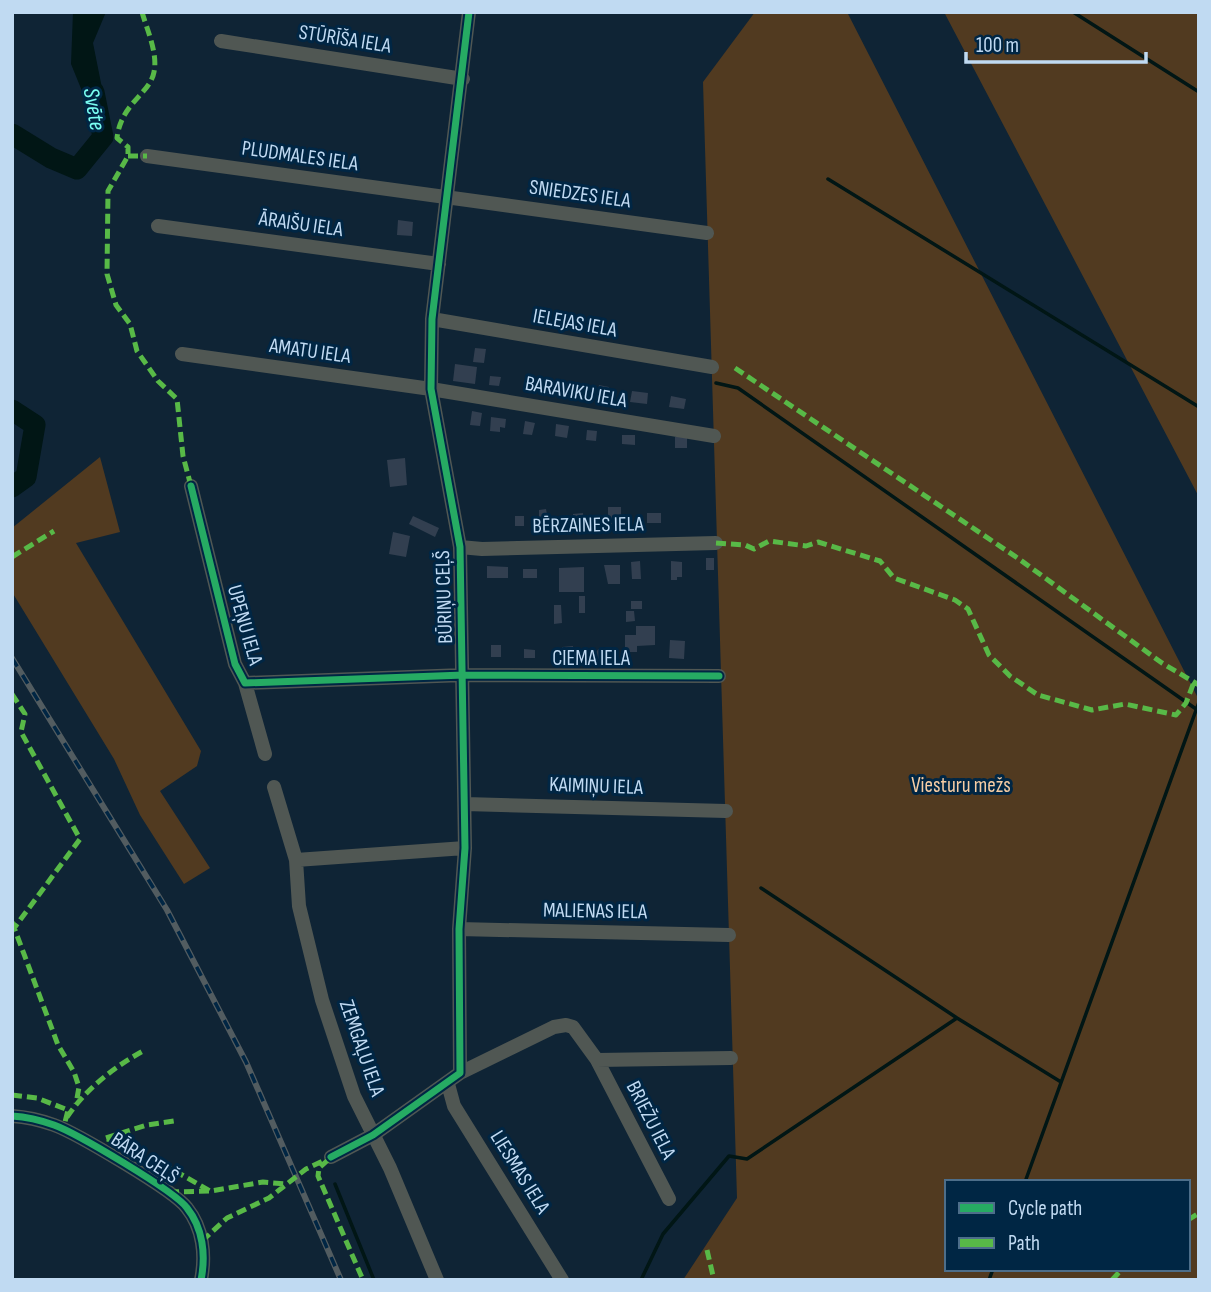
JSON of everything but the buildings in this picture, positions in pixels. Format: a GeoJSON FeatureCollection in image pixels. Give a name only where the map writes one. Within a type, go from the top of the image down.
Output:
{"type":"FeatureCollection","features":[{"type":"Feature","properties":{"kind":"street","name":"BŪRIŅU CEĻŠ"},"geometry":{"type":"LineString","coordinates":[[460,1073],[459,929],[465,848],[465,804],[460,547],[431,389],[432,320],[469,12]]}},
{"type":"Feature","properties":{"kind":"street","name":"STŪRĪŠA IELA"},"geometry":{"type":"LineString","coordinates":[[221,41],[463,79]]}},
{"type":"Feature","properties":{"kind":"street","name":"PLUDMALES IELA"},"geometry":{"type":"LineString","coordinates":[[147,156],[447,197]]}},
{"type":"Feature","properties":{"kind":"street","name":"SNIEDZES IELA"},"geometry":{"type":"LineString","coordinates":[[447,197],[707,233]]}},
{"type":"Feature","properties":{"kind":"street","name":"ĀRAIŠU IELA"},"geometry":{"type":"LineString","coordinates":[[158,226],[439,264]]}},
{"type":"Feature","properties":{"kind":"street","name":"IELEJAS IELA"},"geometry":{"type":"LineString","coordinates":[[432,320],[712,367]]}},
{"type":"Feature","properties":{"kind":"street","name":"AMATU IELA"},"geometry":{"type":"LineString","coordinates":[[183,354],[431,389]]}},
{"type":"Feature","properties":{"kind":"street","name":"BARAVIKU IELA"},"geometry":{"type":"LineString","coordinates":[[431,389],[714,436]]}},
{"type":"Feature","properties":{"kind":"street","name":"UPEŅU IELA"},"geometry":{"type":"LineString","coordinates":[[191,486],[235,664],[245,683],[464,675]]}},
{"type":"Feature","properties":{"kind":"street","name":"BĒRZAINES IELA"},"geometry":{"type":"LineString","coordinates":[[460,547],[482,549],[716,543]]}},
{"type":"Feature","properties":{"kind":"street","name":"CIEMA IELA"},"geometry":{"type":"LineString","coordinates":[[464,675],[719,676]]}},
{"type":"Feature","properties":{"kind":"street"},"geometry":{"type":"LineString","coordinates":[[245,683],[265,754]]}},
{"type":"Feature","properties":{"kind":"street","name":"ZEMGAĻU IELA"},"geometry":{"type":"LineString","coordinates":[[274,787],[296,860],[299,906],[322,1000],[354,1096],[437,1280]]}},
{"type":"Feature","properties":{"kind":"street","name":"KAIMIŅU IELA"},"geometry":{"type":"LineString","coordinates":[[465,804],[726,811]]}},
{"type":"Feature","properties":{"kind":"street"},"geometry":{"type":"LineString","coordinates":[[296,860],[465,848]]}},
{"type":"Feature","properties":{"kind":"street","name":"MALIENAS IELA"},"geometry":{"type":"LineString","coordinates":[[459,929],[729,935]]}},
{"type":"Feature","properties":{"kind":"street","name":"BRIEŽU IELA"},"geometry":{"type":"LineString","coordinates":[[460,1073],[554,1027],[573,1027],[597,1060],[669,1199]]}},
{"type":"Feature","properties":{"kind":"street","name":"BRIEŽU IELA"},"geometry":{"type":"LineString","coordinates":[[597,1060],[731,1058]]}},
{"type":"Feature","properties":{"kind":"street"},"geometry":{"type":"LineString","coordinates":[[331,1157],[373,1135],[460,1073]]}},
{"type":"Feature","properties":{"kind":"street","name":"LIESMAS IELA"},"geometry":{"type":"LineString","coordinates":[[447,1084],[454,1106],[562,1280]]}},
{"type":"Feature","properties":{"kind":"street","name":"BĀRA CEĻŠ"},"geometry":{"type":"LineString","coordinates":[[12,1116],[29,1117],[71,1133],[186,1205],[202,1241],[204,1265],[201,1280]]}},
{"type":"Feature","properties":{"kind":"green space","name":"Viesturu mežs"},"geometry":{"type":"Polygon","coordinates":[[[755,12],[847,12],[1199,700],[1199,1280],[683,1280],[737,1198],[703,82],[755,12]]]}},
{"type":"Feature","properties":{"kind":"green space"},"geometry":{"type":"Polygon","coordinates":[[[944,12],[1199,12],[1199,497],[944,12]]]}},
{"type":"Feature","properties":{"kind":"green space"},"geometry":{"type":"Polygon","coordinates":[[[100,457],[120,532],[76,543],[201,751],[197,766],[160,791],[210,868],[184,884],[140,815],[114,759],[12,592],[12,528],[100,457]]]}},
{"type":"Feature","properties":{"kind":"water"},"geometry":{"type":"Polygon","coordinates":[[[73,12],[106,12],[93,43],[108,118],[93,118],[71,64],[73,12]]]}},
{"type":"Feature","properties":{"kind":"waterway"},"geometry":{"type":"LineString","coordinates":[[1073,12],[1199,92]]}},
{"type":"Feature","properties":{"kind":"waterway","name":"Svēte"},"geometry":{"type":"LineString","coordinates":[[12,134],[51,158],[77,169],[103,137],[94,92]]}},
{"type":"Feature","properties":{"kind":"waterway"},"geometry":{"type":"LineString","coordinates":[[828,179],[1199,407]]}},
{"type":"Feature","properties":{"kind":"waterway"},"geometry":{"type":"LineString","coordinates":[[716,383],[738,388],[1196,709]]}},
{"type":"Feature","properties":{"kind":"waterway","name":"Svēte"},"geometry":{"type":"LineString","coordinates":[[12,410],[35,425],[26,477],[12,487]]}},
{"type":"Feature","properties":{"kind":"waterway"},"geometry":{"type":"LineString","coordinates":[[1026,1180],[1199,702]]}},
{"type":"Feature","properties":{"kind":"waterway"},"geometry":{"type":"LineString","coordinates":[[761,888],[957,1018],[1061,1082]]}},
{"type":"Feature","properties":{"kind":"waterway"},"geometry":{"type":"LineString","coordinates":[[641,1280],[663,1234],[729,1156],[747,1159],[957,1018]]}},
{"type":"Feature","properties":{"kind":"waterway"},"geometry":{"type":"LineString","coordinates":[[335,1184],[374,1280]]}},
{"type":"Feature","properties":{"kind":"waterway"},"geometry":{"type":"LineString","coordinates":[[989,1280],[992,1271]]}},
{"type":"Feature","properties":{"kind":"railway"},"geometry":{"type":"LineString","coordinates":[[12,658],[167,910],[246,1062],[341,1280]]}},
{"type":"Feature","properties":{"kind":"marked path"},"geometry":{"type":"LineString","coordinates":[[142,12],[155,65],[147,87],[124,116],[117,138],[128,147],[128,156],[108,191],[107,274],[116,305],[130,324],[137,351],[158,381],[177,399],[183,456],[191,486]]}},
{"type":"Feature","properties":{"kind":"marked path"},"geometry":{"type":"LineString","coordinates":[[128,156],[147,156]]}},
{"type":"Feature","properties":{"kind":"marked path"},"geometry":{"type":"LineString","coordinates":[[735,368],[1019,559],[1162,663],[1199,685]]}},
{"type":"Feature","properties":{"kind":"marked path"},"geometry":{"type":"LineString","coordinates":[[12,557],[54,531]]}},
{"type":"Feature","properties":{"kind":"marked path"},"geometry":{"type":"LineString","coordinates":[[716,543],[745,545],[754,549],[769,541],[806,546],[818,542],[880,561],[894,578],[955,600],[968,609],[989,655],[1010,676],[1038,695],[1092,710],[1125,704],[1176,715],[1186,703],[1194,682]]}},
{"type":"Feature","properties":{"kind":"marked path"},"geometry":{"type":"LineString","coordinates":[[12,694],[25,714],[21,732],[80,839],[12,931]]}},
{"type":"Feature","properties":{"kind":"marked path"},"geometry":{"type":"LineString","coordinates":[[12,922],[58,1045],[74,1072],[79,1087],[76,1104]]}},
{"type":"Feature","properties":{"kind":"marked path"},"geometry":{"type":"LineString","coordinates":[[67,1117],[101,1079],[143,1051]]}},
{"type":"Feature","properties":{"kind":"marked path"},"geometry":{"type":"LineString","coordinates":[[12,1095],[37,1098],[68,1110],[65,1122]]}},
{"type":"Feature","properties":{"kind":"marked path"},"geometry":{"type":"LineString","coordinates":[[106,1138],[147,1125],[174,1121]]}},
{"type":"Feature","properties":{"kind":"marked path"},"geometry":{"type":"LineString","coordinates":[[107,1139],[142,1152],[210,1191]]}},
{"type":"Feature","properties":{"kind":"marked path"},"geometry":{"type":"LineString","coordinates":[[202,1241],[227,1218],[269,1198],[306,1169],[331,1157]]}},
{"type":"Feature","properties":{"kind":"marked path"},"geometry":{"type":"LineString","coordinates":[[328,1160],[319,1168],[318,1176],[363,1280]]}},
{"type":"Feature","properties":{"kind":"marked path"},"geometry":{"type":"LineString","coordinates":[[169,1192],[211,1191],[263,1182],[286,1184]]}},
{"type":"Feature","properties":{"kind":"marked path"},"geometry":{"type":"LineString","coordinates":[[1190,1219],[1199,1213]]}},
{"type":"Feature","properties":{"kind":"marked path"},"geometry":{"type":"LineString","coordinates":[[707,1250],[714,1280]]}},
{"type":"Feature","properties":{"kind":"marked path"},"geometry":{"type":"LineString","coordinates":[[1112,1280],[1120,1271]]}},
{"type":"Feature","properties":{"kind":"cycle path"},"geometry":{"type":"LineString","coordinates":[[331,1157],[373,1135],[460,1073],[459,929],[465,848],[460,547],[431,389],[432,319],[469,12]]}},
{"type":"Feature","properties":{"kind":"cycle path"},"geometry":{"type":"LineString","coordinates":[[191,486],[235,664],[245,683],[464,675],[719,676]]}},
{"type":"Feature","properties":{"kind":"cycle path"},"geometry":{"type":"LineString","coordinates":[[12,1116],[39,1120],[66,1130],[124,1163],[179,1200],[187,1208],[200,1233],[203,1252],[201,1280]]}}]}
